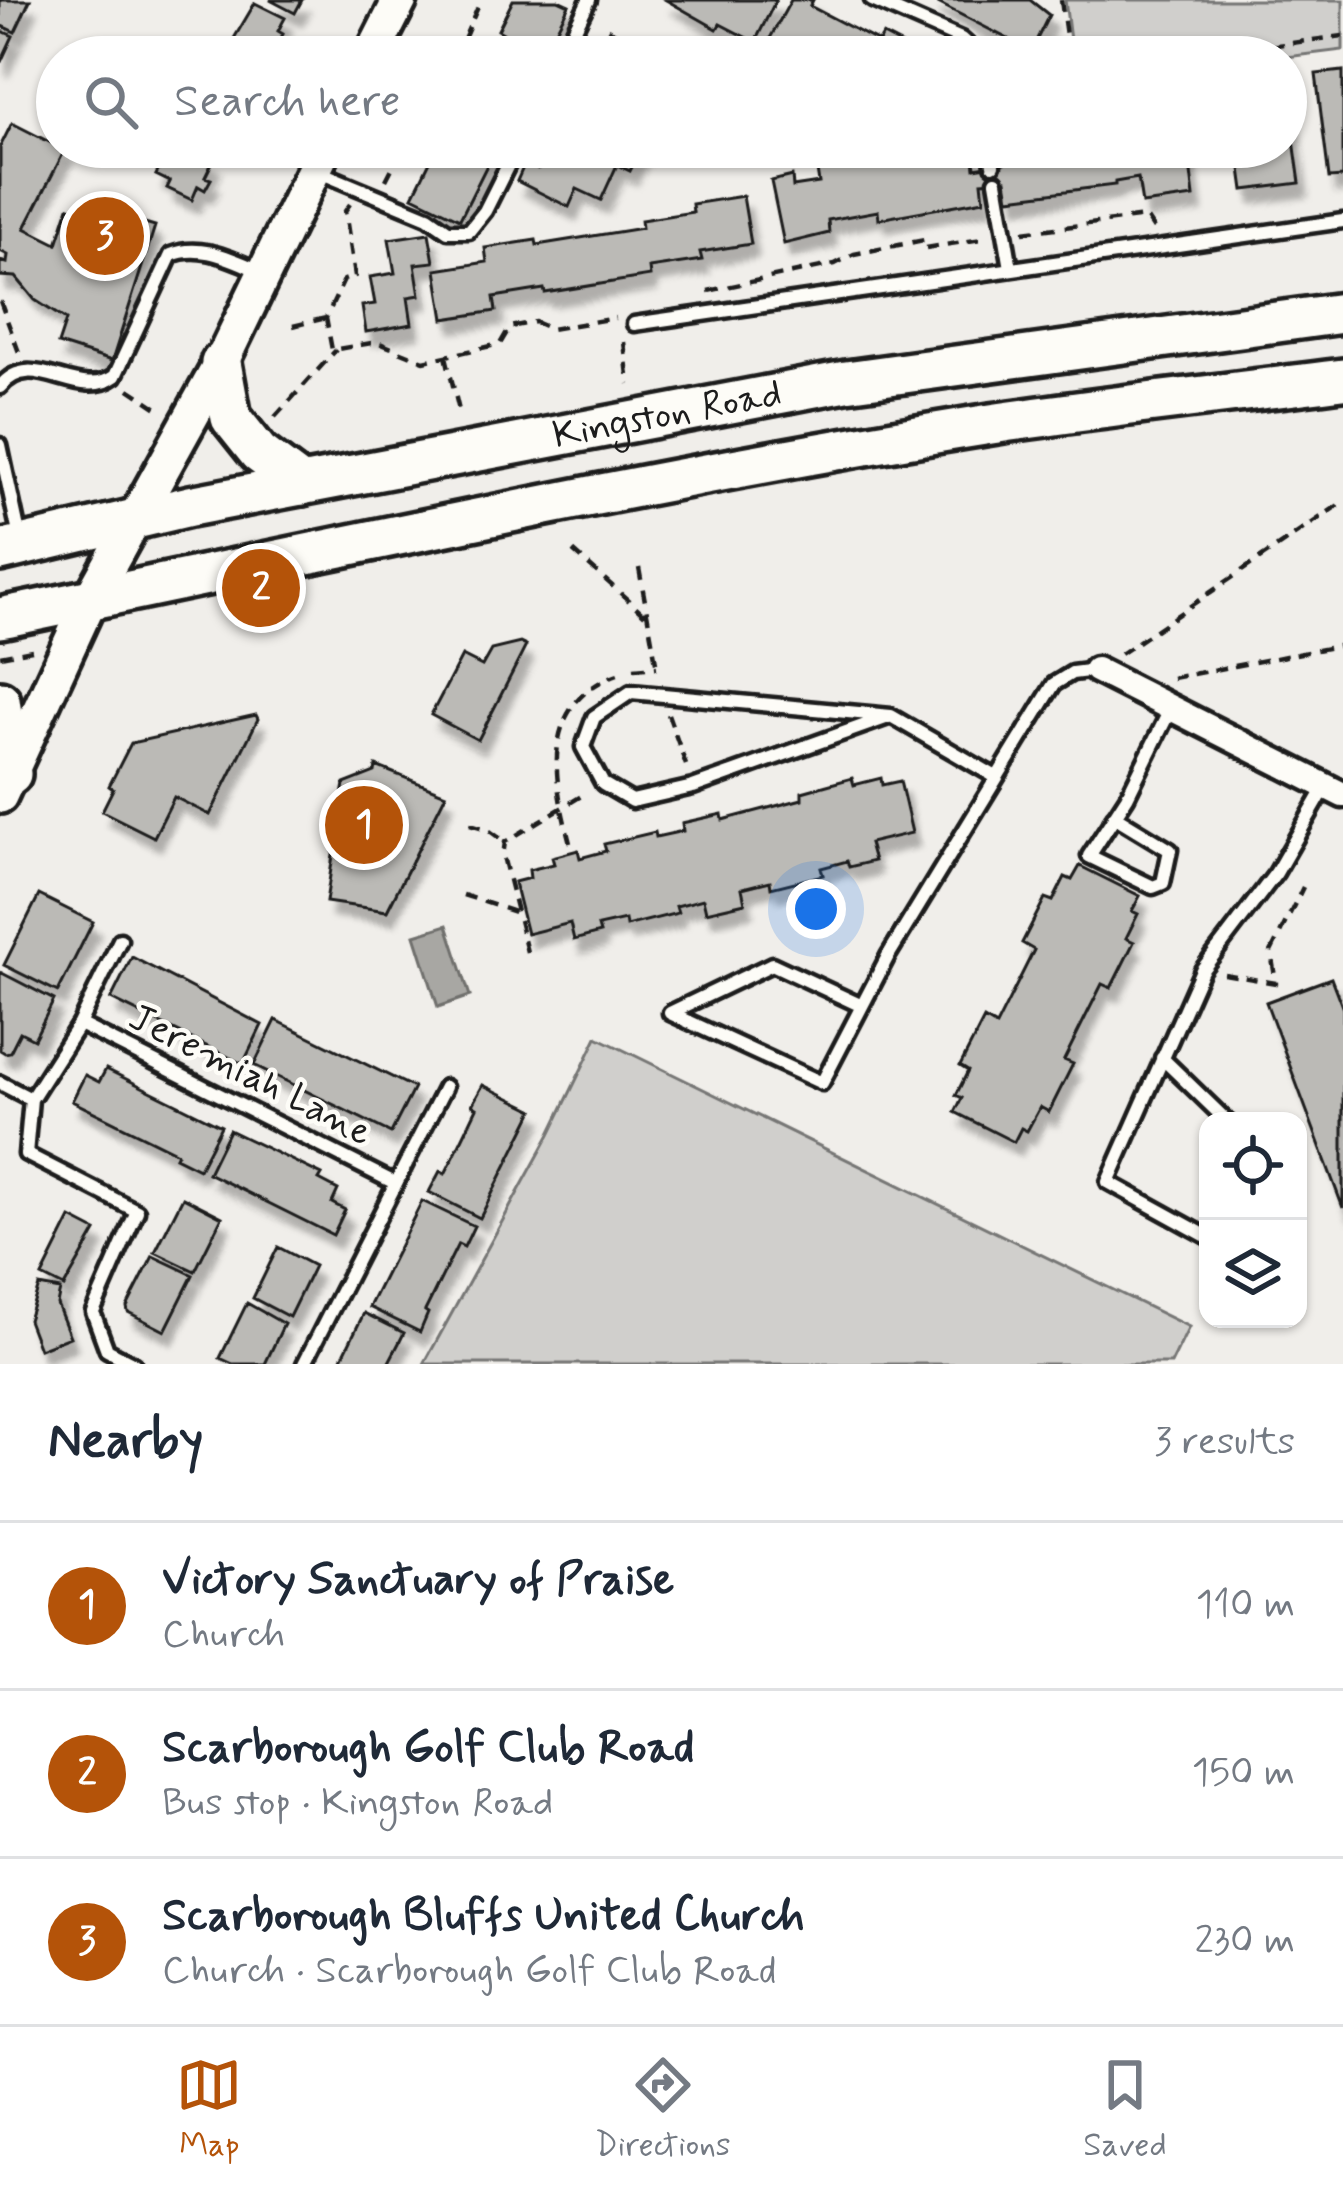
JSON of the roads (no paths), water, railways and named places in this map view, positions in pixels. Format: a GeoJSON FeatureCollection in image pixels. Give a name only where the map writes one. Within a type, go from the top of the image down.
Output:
{"type":"FeatureCollection","features":[{"type":"Feature","properties":{"kind":"main road","name":"Kingston Road"},"geometry":{"type":"LineString","coordinates":[[11,549],[302,484],[846,381],[1343,313]]}},
{"type":"Feature","properties":{"kind":"main road"},"geometry":{"type":"LineString","coordinates":[[220,363],[231,418],[251,443],[302,484]]}},
{"type":"Feature","properties":{"kind":"main road","name":"Kingston Road"},"geometry":{"type":"LineString","coordinates":[[0,618],[445,524],[768,463],[995,424],[1343,380]]}},
{"type":"Feature","properties":{"kind":"main road"},"geometry":{"type":"LineString","coordinates":[[0,700],[6,785]]}},
{"type":"Feature","properties":{"kind":"street"},"geometry":{"type":"LineString","coordinates":[[382,36],[400,0]]}},
{"type":"Feature","properties":{"kind":"street"},"geometry":{"type":"LineString","coordinates":[[6,785],[90,600],[220,363],[315,168]]}},
{"type":"Feature","properties":{"kind":"street"},"geometry":{"type":"LineString","coordinates":[[1096,670],[1337,787]]}},
{"type":"Feature","properties":{"kind":"lane"},"geometry":{"type":"LineString","coordinates":[[571,36],[589,0]]}},
{"type":"Feature","properties":{"kind":"lane"},"geometry":{"type":"LineString","coordinates":[[872,0],[952,36]]}},
{"type":"Feature","properties":{"kind":"lane"},"geometry":{"type":"LineString","coordinates":[[333,168],[360,188],[428,217],[448,231],[469,231],[506,168]]}},
{"type":"Feature","properties":{"kind":"lane"},"geometry":{"type":"LineString","coordinates":[[996,181],[1011,268]]}},
{"type":"Feature","properties":{"kind":"lane"},"geometry":{"type":"LineString","coordinates":[[634,324],[1343,221]]}},
{"type":"Feature","properties":{"kind":"lane"},"geometry":{"type":"LineString","coordinates":[[0,387],[15,373],[26,371],[38,370],[82,385],[102,385],[116,376],[171,255],[187,248],[264,272]]}},
{"type":"Feature","properties":{"kind":"lane"},"geometry":{"type":"LineString","coordinates":[[0,445],[11,549]]}},
{"type":"Feature","properties":{"kind":"lane"},"geometry":{"type":"LineString","coordinates":[[862,1006],[772,964],[670,1012],[822,1083],[888,956],[1054,684],[1072,673],[1096,670]]}},
{"type":"Feature","properties":{"kind":"lane"},"geometry":{"type":"LineString","coordinates":[[890,716],[694,788],[632,801],[603,784],[583,747],[594,717],[631,692],[890,716],[996,776]]}},
{"type":"Feature","properties":{"kind":"lane"},"geometry":{"type":"LineString","coordinates":[[1114,816],[1170,850],[1163,883],[1153,887],[1089,856],[1171,708]]}},
{"type":"Feature","properties":{"kind":"lane"},"geometry":{"type":"LineString","coordinates":[[1199,1232],[1108,1182],[1202,970],[1337,787]]}},
{"type":"Feature","properties":{"kind":"lane","name":"Jeremiah Lane"},"geometry":{"type":"LineString","coordinates":[[31,1099],[79,1024],[120,940]]}},
{"type":"Feature","properties":{"kind":"lane","name":"Jeremiah Lane"},"geometry":{"type":"LineString","coordinates":[[79,1024],[394,1183]]}},
{"type":"Feature","properties":{"kind":"lane"},"geometry":{"type":"LineString","coordinates":[[1162,1058],[1218,1112]]}},
{"type":"Feature","properties":{"kind":"lane"},"geometry":{"type":"LineString","coordinates":[[0,1083],[31,1099],[26,1154],[137,1211],[93,1312],[107,1350],[134,1364]]}},
{"type":"Feature","properties":{"kind":"lane","name":"Jeremiah Lane"},"geometry":{"type":"LineString","coordinates":[[304,1364],[446,1087]]}},
{"type":"Feature","properties":{"kind":"place","name":"Scarborough Bluffs United Church"},"geometry":{"type":"Point","coordinates":[105,236]}},
{"type":"Feature","properties":{"kind":"place","name":"Scarborough Golf Club Road"},"geometry":{"type":"Point","coordinates":[261,588]}},
{"type":"Feature","properties":{"kind":"place","name":"Victory Sanctuary of Praise"},"geometry":{"type":"Point","coordinates":[364,825]}}]}
